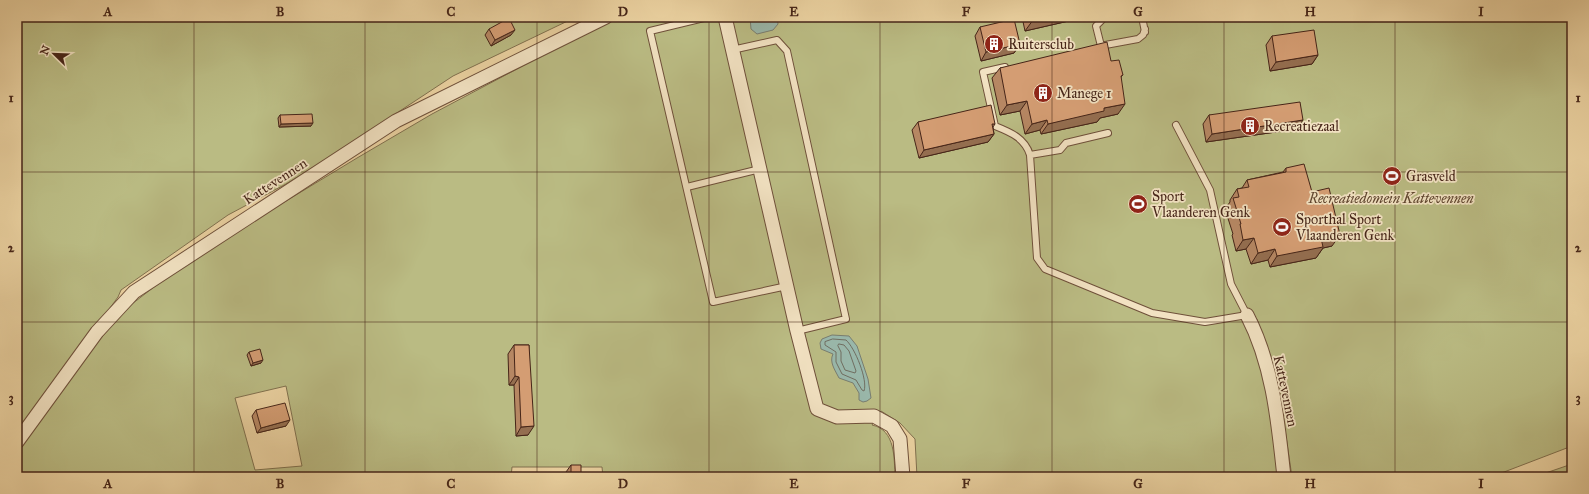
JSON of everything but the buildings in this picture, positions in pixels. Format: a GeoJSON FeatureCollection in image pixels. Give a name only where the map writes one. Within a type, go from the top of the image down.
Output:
{"type":"FeatureCollection","features":[{"type":"Feature","properties":{"kind":"street","name":"Kattevennen"},"geometry":{"type":"LineString","coordinates":[[17,442],[97,332],[134,292],[396,120],[606,17]]}},
{"type":"Feature","properties":{"kind":"street"},"geometry":{"type":"LineString","coordinates":[[725,17],[786,286],[817,409],[837,417],[874,416],[892,426],[900,439],[903,477]]}},
{"type":"Feature","properties":{"kind":"street","name":"Kattevennen"},"geometry":{"type":"LineString","coordinates":[[1247,315],[1254,328],[1269,375],[1277,415],[1284,477]]}},
{"type":"Feature","properties":{"kind":"lane"},"geometry":{"type":"LineString","coordinates":[[708,17],[650,31],[713,302],[786,286]]}},
{"type":"Feature","properties":{"kind":"lane"},"geometry":{"type":"LineString","coordinates":[[1101,46],[1096,26],[1105,17]]}},
{"type":"Feature","properties":{"kind":"lane"},"geometry":{"type":"LineString","coordinates":[[1094,48],[1138,39],[1143,35],[1145,30],[1142,17]]}},
{"type":"Feature","properties":{"kind":"lane"},"geometry":{"type":"LineString","coordinates":[[732,50],[776,40],[787,51],[846,319],[797,331]]}},
{"type":"Feature","properties":{"kind":"lane"},"geometry":{"type":"LineString","coordinates":[[1013,66],[983,72],[995,126],[1014,134],[1028,147],[1030,155],[1037,258],[1045,269],[1152,313],[1205,322],[1247,315],[1231,284],[1210,190],[1176,125]]}},
{"type":"Feature","properties":{"kind":"lane"},"geometry":{"type":"LineString","coordinates":[[1030,155],[1060,150],[1066,143],[1108,133]]}},
{"type":"Feature","properties":{"kind":"lane"},"geometry":{"type":"LineString","coordinates":[[687,187],[760,169]]}},
{"type":"Feature","properties":{"kind":"green space"},"geometry":{"type":"Polygon","coordinates":[[[17,17],[576,17],[453,76],[333,155],[286,184],[228,215],[121,290],[118,297],[17,435],[17,17]]]}},
{"type":"Feature","properties":{"kind":"green space","name":"Recreatiedomein Kattevennen"},"geometry":{"type":"Polygon","coordinates":[[[615,17],[1572,17],[1572,446],[1491,477],[1292,477],[1279,389],[1257,319],[1246,322],[1263,369],[1281,477],[917,477],[915,439],[900,423],[881,411],[872,425],[880,428],[890,439],[894,454],[895,477],[603,477],[602,467],[512,467],[511,477],[17,477],[17,450],[100,339],[128,307],[154,287],[243,227],[432,114],[615,17]],[[286,386],[235,398],[255,470],[302,466],[286,386]]]}},
{"type":"Feature","properties":{"kind":"green space"},"geometry":{"type":"Polygon","coordinates":[[[1572,464],[1572,477],[1534,477],[1572,464]]]}},
{"type":"Feature","properties":{"kind":"water"},"geometry":{"type":"Polygon","coordinates":[[[750,17],[777,17],[778,24],[773,30],[757,34],[751,29],[750,17]]]}},
{"type":"Feature","properties":{"kind":"water"},"geometry":{"type":"Polygon","coordinates":[[[832,335],[849,336],[857,346],[868,379],[871,398],[867,401],[863,402],[859,400],[859,393],[853,383],[839,378],[832,363],[833,354],[821,349],[820,343],[822,339],[832,335]]]}},
{"type":"Feature","properties":{"kind":"place","name":"Ruitersclub"},"geometry":{"type":"Point","coordinates":[994,44]}},
{"type":"Feature","properties":{"kind":"place","name":"Manege 1"},"geometry":{"type":"Point","coordinates":[1043,93]}},
{"type":"Feature","properties":{"kind":"place","name":"Recreatiezaal"},"geometry":{"type":"Point","coordinates":[1250,126]}},
{"type":"Feature","properties":{"kind":"place","name":"Grasveld"},"geometry":{"type":"Point","coordinates":[1392,176]}},
{"type":"Feature","properties":{"kind":"place","name":"Sport Vlaanderen Genk"},"geometry":{"type":"Point","coordinates":[1138,204]}},
{"type":"Feature","properties":{"kind":"place","name":"Sporthal Sport Vlaanderen Genk"},"geometry":{"type":"Point","coordinates":[1282,227]}}]}
